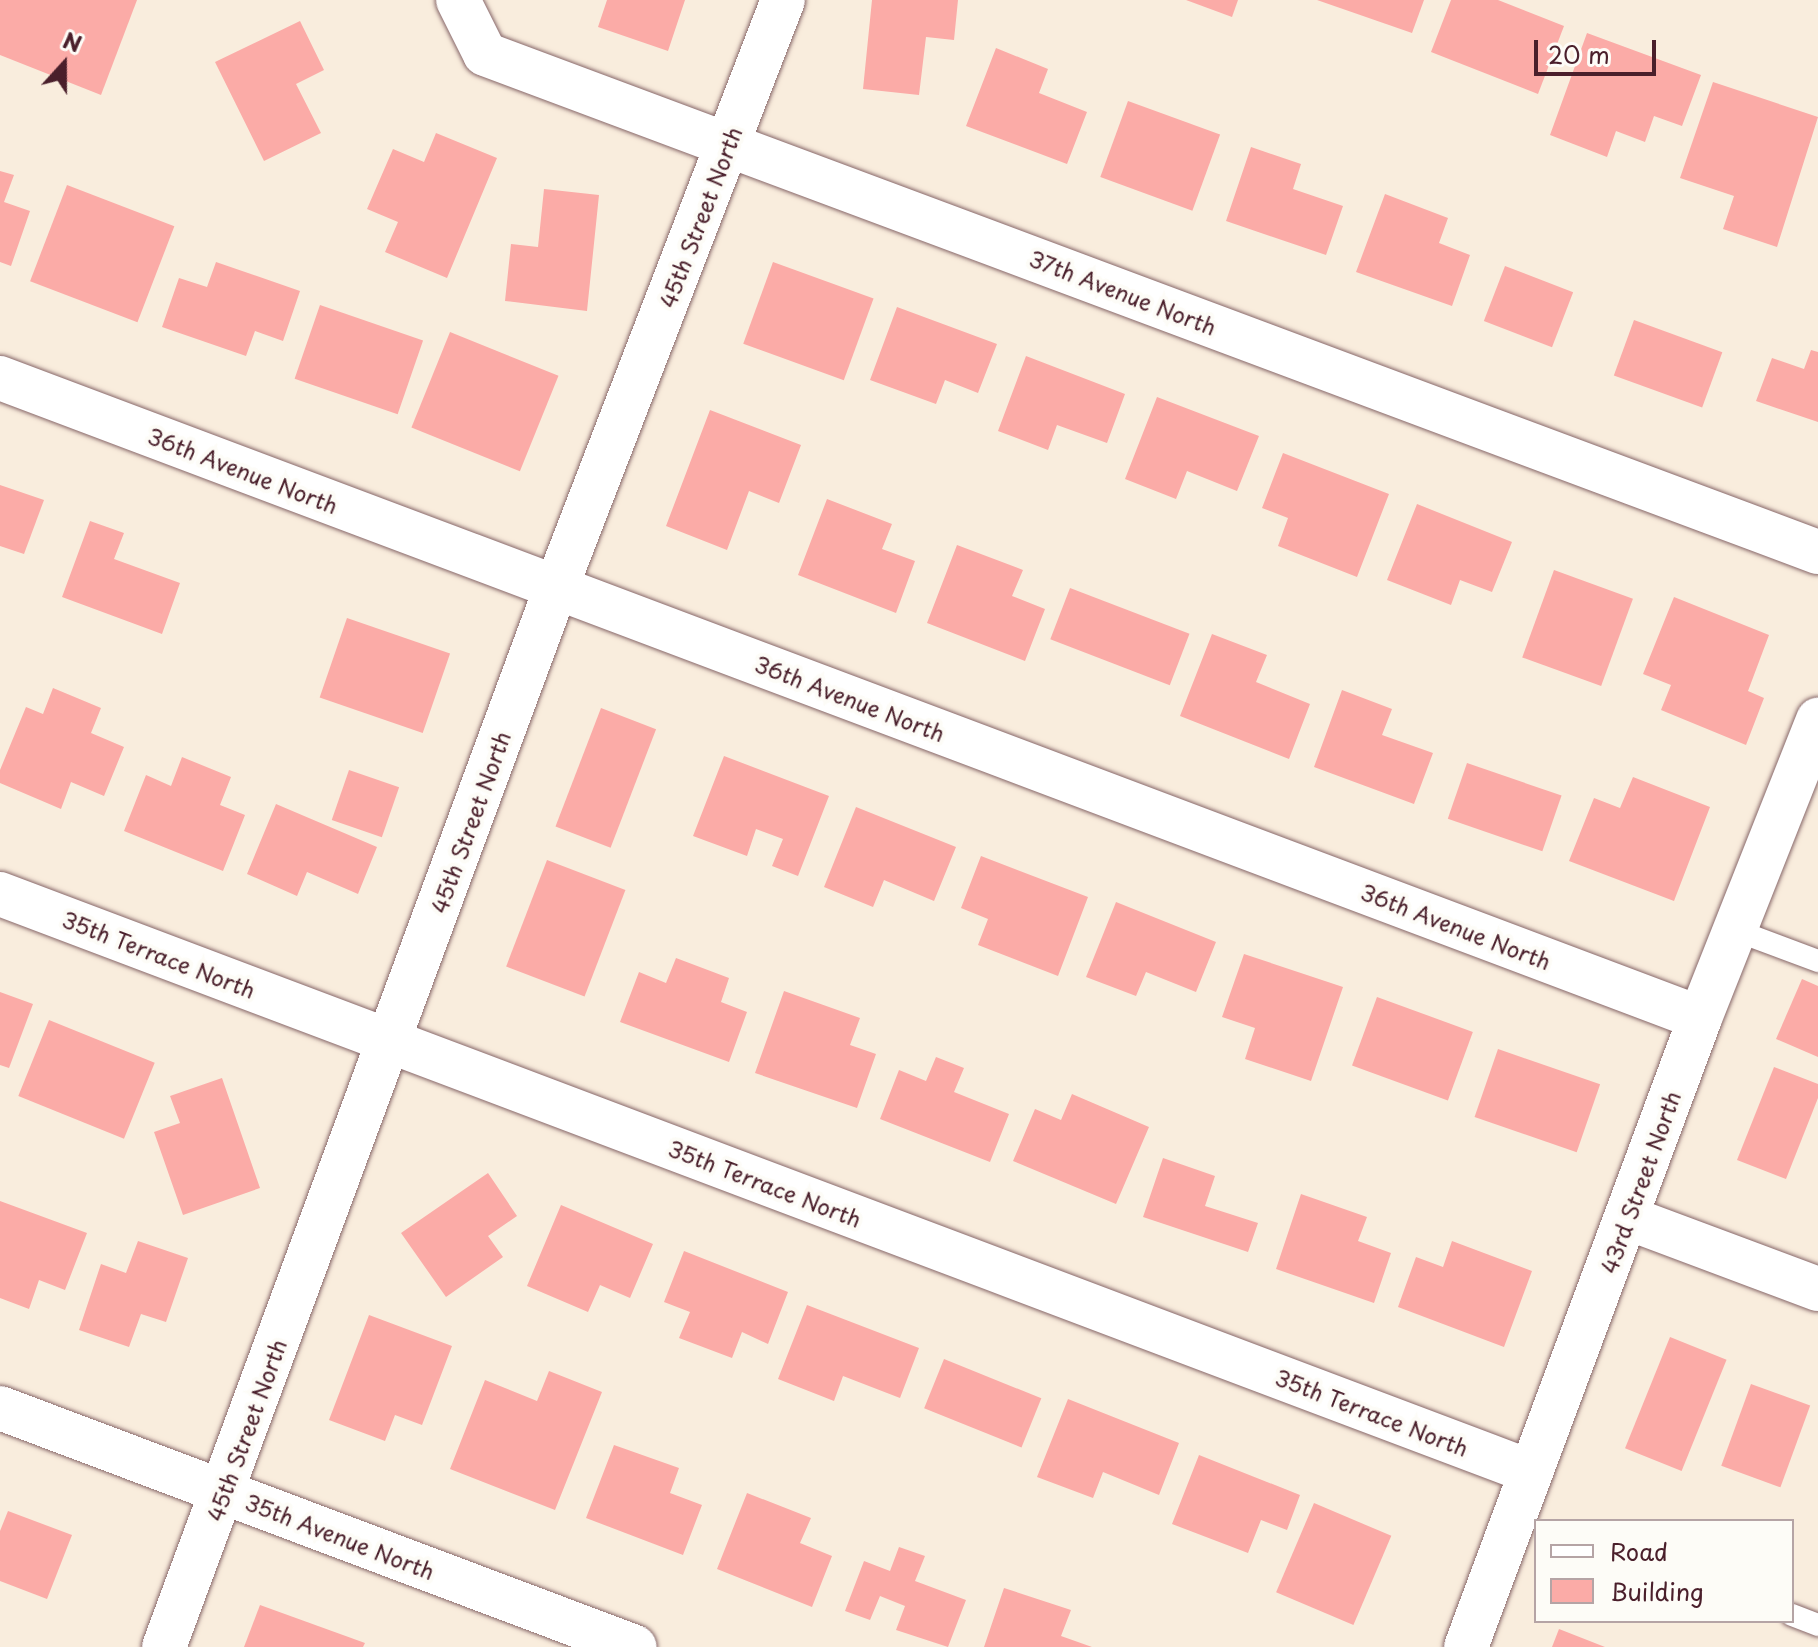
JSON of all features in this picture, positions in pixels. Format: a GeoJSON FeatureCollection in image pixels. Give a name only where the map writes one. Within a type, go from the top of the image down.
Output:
{"type":"FeatureCollection","features":[{"type":"Feature","properties":{"kind":"street","name":"37th Avenue North"},"geometry":{"type":"LineString","coordinates":[[458,0],[485,54],[1818,552]]}},
{"type":"Feature","properties":{"kind":"street","name":"45th Street North"},"geometry":{"type":"LineString","coordinates":[[164,1647],[556,588],[783,0]]}},
{"type":"Feature","properties":{"kind":"street","name":"36th Avenue North"},"geometry":{"type":"LineString","coordinates":[[0,378],[1700,1018]]}},
{"type":"Feature","properties":{"kind":"street","name":"43rd Street North"},"geometry":{"type":"LineString","coordinates":[[1466,1647],[1527,1517],[1531,1472],[1700,1018],[1818,720]]}},
{"type":"Feature","properties":{"kind":"street","name":"35th Terrace North"},"geometry":{"type":"LineString","coordinates":[[0,894],[1531,1472]]}},
{"type":"Feature","properties":{"kind":"street"},"geometry":{"type":"LineString","coordinates":[[1628,1218],[1818,1289]]}},
{"type":"Feature","properties":{"kind":"street","name":"35th Avenue North"},"geometry":{"type":"LineString","coordinates":[[0,1408],[635,1647]]}},
{"type":"Feature","properties":{"kind":"lane"},"geometry":{"type":"LineString","coordinates":[[1735,930],[1818,961]]}},
{"type":"Feature","properties":{"kind":"lane"},"geometry":{"type":"LineString","coordinates":[[1794,1616],[1818,1625]]}},
{"type":"Feature","properties":{"kind":"building"},"geometry":{"type":"Polygon","coordinates":[[[0,0],[137,0],[101,95],[0,55],[0,0]]]}},
{"type":"Feature","properties":{"kind":"building"},"geometry":{"type":"Polygon","coordinates":[[[607,0],[685,0],[668,51],[598,27],[607,0]]]}},
{"type":"Feature","properties":{"kind":"building"},"geometry":{"type":"Polygon","coordinates":[[[872,0],[958,0],[954,40],[926,37],[919,95],[863,89],[872,0]]]}},
{"type":"Feature","properties":{"kind":"building"},"geometry":{"type":"Polygon","coordinates":[[[1186,0],[1238,0],[1232,17],[1186,0]]]}},
{"type":"Feature","properties":{"kind":"building"},"geometry":{"type":"Polygon","coordinates":[[[1317,0],[1424,0],[1412,33],[1317,0]]]}},
{"type":"Feature","properties":{"kind":"building"},"geometry":{"type":"Polygon","coordinates":[[[1451,0],[1498,0],[1564,26],[1538,94],[1431,52],[1451,0]]]}},
{"type":"Feature","properties":{"kind":"building"},"geometry":{"type":"Polygon","coordinates":[[[300,21],[324,70],[296,84],[321,133],[264,161],[215,62],[300,21]]]}},
{"type":"Feature","properties":{"kind":"building"},"geometry":{"type":"Polygon","coordinates":[[[1587,33],[1701,75],[1682,126],[1654,116],[1645,142],[1616,131],[1607,157],[1550,135],[1587,33]]]}},
{"type":"Feature","properties":{"kind":"building"},"geometry":{"type":"Polygon","coordinates":[[[996,48],[1048,69],[1039,93],[1087,112],[1067,164],[966,126],[996,48]]]}},
{"type":"Feature","properties":{"kind":"building"},"geometry":{"type":"Polygon","coordinates":[[[1713,82],[1818,117],[1777,247],[1723,229],[1734,196],[1680,178],[1713,82]]]}},
{"type":"Feature","properties":{"kind":"building"},"geometry":{"type":"Polygon","coordinates":[[[1128,101],[1220,135],[1192,211],[1100,177],[1128,101]]]}},
{"type":"Feature","properties":{"kind":"building"},"geometry":{"type":"Polygon","coordinates":[[[436,133],[497,158],[447,278],[385,252],[398,222],[367,209],[393,149],[424,162],[436,133]]]}},
{"type":"Feature","properties":{"kind":"building"},"geometry":{"type":"Polygon","coordinates":[[[1251,147],[1301,164],[1293,189],[1343,206],[1326,255],[1226,221],[1251,147]]]}},
{"type":"Feature","properties":{"kind":"building"},"geometry":{"type":"Polygon","coordinates":[[[0,171],[14,175],[4,202],[30,211],[11,266],[0,262],[0,171]]]}},
{"type":"Feature","properties":{"kind":"building"},"geometry":{"type":"Polygon","coordinates":[[[67,185],[174,226],[137,322],[30,281],[67,185]]]}},
{"type":"Feature","properties":{"kind":"building"},"geometry":{"type":"Polygon","coordinates":[[[544,189],[599,195],[587,311],[505,301],[511,244],[538,247],[544,189]]]}},
{"type":"Feature","properties":{"kind":"building"},"geometry":{"type":"Polygon","coordinates":[[[1385,194],[1448,218],[1439,243],[1470,255],[1452,306],[1356,272],[1385,194]]]}},
{"type":"Feature","properties":{"kind":"building"},"geometry":{"type":"Polygon","coordinates":[[[216,262],[300,291],[283,341],[255,331],[246,356],[162,327],[179,278],[207,287],[216,262]]]}},
{"type":"Feature","properties":{"kind":"building"},"geometry":{"type":"Polygon","coordinates":[[[773,262],[874,299],[844,380],[743,344],[773,262]]]}},
{"type":"Feature","properties":{"kind":"building"},"geometry":{"type":"Polygon","coordinates":[[[1505,266],[1573,292],[1552,347],[1484,321],[1505,266]]]}},
{"type":"Feature","properties":{"kind":"building"},"geometry":{"type":"Polygon","coordinates":[[[320,305],[423,340],[398,414],[295,379],[320,305]]]}},
{"type":"Feature","properties":{"kind":"building"},"geometry":{"type":"Polygon","coordinates":[[[897,307],[997,344],[978,393],[945,380],[936,404],[870,380],[897,307]]]}},
{"type":"Feature","properties":{"kind":"building"},"geometry":{"type":"Polygon","coordinates":[[[1634,320],[1722,352],[1702,408],[1614,375],[1634,320]]]}},
{"type":"Feature","properties":{"kind":"building"},"geometry":{"type":"Polygon","coordinates":[[[450,332],[558,376],[520,471],[411,427],[450,332]]]}},
{"type":"Feature","properties":{"kind":"building"},"geometry":{"type":"Polygon","coordinates":[[[1811,350],[1818,352],[1818,422],[1756,401],[1772,358],[1804,369],[1811,350]]]}},
{"type":"Feature","properties":{"kind":"building"},"geometry":{"type":"Polygon","coordinates":[[[1026,356],[1125,394],[1107,443],[1057,425],[1048,450],[998,431],[1026,356]]]}},
{"type":"Feature","properties":{"kind":"building"},"geometry":{"type":"Polygon","coordinates":[[[1157,397],[1259,436],[1237,491],[1187,471],[1176,499],[1125,479],[1157,397]]]}},
{"type":"Feature","properties":{"kind":"building"},"geometry":{"type":"Polygon","coordinates":[[[710,410],[801,445],[779,503],[749,491],[727,550],[666,526],[710,410]]]}},
{"type":"Feature","properties":{"kind":"building"},"geometry":{"type":"Polygon","coordinates":[[[1283,453],[1389,494],[1357,577],[1278,546],[1288,518],[1262,508],[1283,453]]]}},
{"type":"Feature","properties":{"kind":"building"},"geometry":{"type":"Polygon","coordinates":[[[0,485],[44,500],[24,554],[0,546],[0,485]]]}},
{"type":"Feature","properties":{"kind":"building"},"geometry":{"type":"Polygon","coordinates":[[[827,499],[892,524],[882,549],[915,561],[896,613],[798,575],[827,499]]]}},
{"type":"Feature","properties":{"kind":"building"},"geometry":{"type":"Polygon","coordinates":[[[1417,504],[1512,542],[1492,592],[1460,580],[1451,605],[1387,580],[1417,504]]]}},
{"type":"Feature","properties":{"kind":"building"},"geometry":{"type":"Polygon","coordinates":[[[90,521],[124,533],[114,559],[180,583],[162,634],[62,597],[90,521]]]}},
{"type":"Feature","properties":{"kind":"building"},"geometry":{"type":"Polygon","coordinates":[[[957,545],[1023,570],[1012,596],[1045,609],[1025,661],[927,623],[957,545]]]}},
{"type":"Feature","properties":{"kind":"building"},"geometry":{"type":"Polygon","coordinates":[[[1554,570],[1633,599],[1601,686],[1522,657],[1554,570]]]}},
{"type":"Feature","properties":{"kind":"building"},"geometry":{"type":"Polygon","coordinates":[[[1070,588],[1189,634],[1170,685],[1050,639],[1070,588]]]}},
{"type":"Feature","properties":{"kind":"building"},"geometry":{"type":"Polygon","coordinates":[[[1674,597],[1769,635],[1748,691],[1764,698],[1746,745],[1661,710],[1671,685],[1643,674],[1674,597]]]}},
{"type":"Feature","properties":{"kind":"building"},"geometry":{"type":"Polygon","coordinates":[[[347,618],[450,653],[423,733],[320,697],[347,618]]]}},
{"type":"Feature","properties":{"kind":"building"},"geometry":{"type":"Polygon","coordinates":[[[1212,634],[1267,655],[1256,682],[1310,704],[1289,759],[1180,716],[1212,634]]]}},
{"type":"Feature","properties":{"kind":"building"},"geometry":{"type":"Polygon","coordinates":[[[53,688],[101,708],[91,733],[124,747],[104,796],[71,782],[61,809],[0,783],[0,770],[26,707],[43,714],[53,688]]]}},
{"type":"Feature","properties":{"kind":"building"},"geometry":{"type":"Polygon","coordinates":[[[1342,690],[1392,709],[1382,735],[1433,753],[1414,804],[1314,767],[1342,690]]]}},
{"type":"Feature","properties":{"kind":"building"},"geometry":{"type":"Polygon","coordinates":[[[601,708],[656,729],[611,848],[555,827],[601,708]]]}},
{"type":"Feature","properties":{"kind":"building"},"geometry":{"type":"Polygon","coordinates":[[[724,756],[829,796],[798,876],[772,866],[783,839],[756,829],[747,856],[693,836],[724,756]]]}},
{"type":"Feature","properties":{"kind":"building"},"geometry":{"type":"Polygon","coordinates":[[[182,757],[231,777],[220,805],[245,815],[223,871],[124,831],[146,775],[171,786],[182,757]]]}},
{"type":"Feature","properties":{"kind":"building"},"geometry":{"type":"Polygon","coordinates":[[[1467,763],[1562,796],[1542,851],[1448,819],[1467,763]]]}},
{"type":"Feature","properties":{"kind":"building"},"geometry":{"type":"Polygon","coordinates":[[[349,770],[399,787],[382,837],[332,820],[349,770]]]}},
{"type":"Feature","properties":{"kind":"building"},"geometry":{"type":"Polygon","coordinates":[[[1633,777],[1710,807],[1674,901],[1569,861],[1594,798],[1620,808],[1633,777]]]}},
{"type":"Feature","properties":{"kind":"building"},"geometry":{"type":"Polygon","coordinates":[[[276,804],[377,847],[358,894],[307,872],[297,896],[247,874],[276,804]]]}},
{"type":"Feature","properties":{"kind":"building"},"geometry":{"type":"Polygon","coordinates":[[[856,807],[956,847],[934,901],[884,880],[873,907],[824,887],[856,807]]]}},
{"type":"Feature","properties":{"kind":"building"},"geometry":{"type":"Polygon","coordinates":[[[981,856],[1088,897],[1058,976],[978,945],[988,919],[961,908],[981,856]]]}},
{"type":"Feature","properties":{"kind":"building"},"geometry":{"type":"Polygon","coordinates":[[[547,860],[625,890],[585,997],[506,966],[547,860]]]}},
{"type":"Feature","properties":{"kind":"building"},"geometry":{"type":"Polygon","coordinates":[[[1116,902],[1216,942],[1196,992],[1146,972],[1136,996],[1086,977],[1116,902]]]}},
{"type":"Feature","properties":{"kind":"building"},"geometry":{"type":"Polygon","coordinates":[[[1244,954],[1343,987],[1311,1081],[1245,1059],[1255,1028],[1222,1017],[1244,954]]]}},
{"type":"Feature","properties":{"kind":"building"},"geometry":{"type":"Polygon","coordinates":[[[676,958],[729,978],[721,1002],[747,1012],[729,1062],[620,1022],[639,972],[666,983],[676,958]]]}},
{"type":"Feature","properties":{"kind":"building"},"geometry":{"type":"Polygon","coordinates":[[[1802,979],[1818,986],[1818,1057],[1776,1039],[1802,979]]]}},
{"type":"Feature","properties":{"kind":"building"},"geometry":{"type":"Polygon","coordinates":[[[784,991],[860,1018],[850,1045],[876,1054],[857,1108],[755,1073],[784,991]]]}},
{"type":"Feature","properties":{"kind":"building"},"geometry":{"type":"Polygon","coordinates":[[[0,992],[33,1004],[9,1068],[0,1065],[0,992]]]}},
{"type":"Feature","properties":{"kind":"building"},"geometry":{"type":"Polygon","coordinates":[[[1377,997],[1473,1032],[1448,1100],[1352,1066],[1377,997]]]}},
{"type":"Feature","properties":{"kind":"building"},"geometry":{"type":"Polygon","coordinates":[[[49,1020],[155,1063],[124,1139],[18,1096],[49,1020]]]}},
{"type":"Feature","properties":{"kind":"building"},"geometry":{"type":"Polygon","coordinates":[[[1498,1049],[1600,1084],[1577,1152],[1475,1117],[1498,1049]]]}},
{"type":"Feature","properties":{"kind":"building"},"geometry":{"type":"Polygon","coordinates":[[[936,1057],[964,1068],[954,1092],[1009,1114],[990,1162],[880,1119],[899,1070],[926,1081],[936,1057]]]}},
{"type":"Feature","properties":{"kind":"building"},"geometry":{"type":"Polygon","coordinates":[[[1774,1067],[1818,1084],[1818,1098],[1786,1179],[1737,1160],[1774,1067]]]}},
{"type":"Feature","properties":{"kind":"building"},"geometry":{"type":"Polygon","coordinates":[[[222,1078],[260,1188],[183,1215],[154,1132],[180,1123],[170,1096],[222,1078]]]}},
{"type":"Feature","properties":{"kind":"building"},"geometry":{"type":"Polygon","coordinates":[[[1072,1094],[1149,1127],[1116,1204],[1013,1161],[1035,1109],[1061,1120],[1072,1094]]]}},
{"type":"Feature","properties":{"kind":"building"},"geometry":{"type":"Polygon","coordinates":[[[1163,1158],[1215,1176],[1205,1206],[1258,1223],[1248,1252],[1143,1217],[1163,1158]]]}},
{"type":"Feature","properties":{"kind":"building"},"geometry":{"type":"Polygon","coordinates":[[[488,1173],[517,1216],[488,1236],[503,1257],[446,1297],[401,1233],[488,1173]]]}},
{"type":"Feature","properties":{"kind":"building"},"geometry":{"type":"Polygon","coordinates":[[[1301,1194],[1367,1217],[1358,1241],[1391,1253],[1374,1303],[1276,1269],[1301,1194]]]}},
{"type":"Feature","properties":{"kind":"building"},"geometry":{"type":"Polygon","coordinates":[[[0,1201],[87,1233],[65,1290],[39,1280],[29,1309],[0,1298],[0,1201]]]}},
{"type":"Feature","properties":{"kind":"building"},"geometry":{"type":"Polygon","coordinates":[[[561,1205],[653,1244],[630,1298],[600,1285],[588,1312],[527,1286],[561,1205]]]}},
{"type":"Feature","properties":{"kind":"building"},"geometry":{"type":"Polygon","coordinates":[[[138,1241],[188,1258],[166,1322],[141,1314],[129,1347],[79,1330],[101,1264],[126,1273],[138,1241]]]}},
{"type":"Feature","properties":{"kind":"building"},"geometry":{"type":"Polygon","coordinates":[[[1452,1241],[1532,1271],[1504,1347],[1398,1307],[1416,1257],[1443,1267],[1452,1241]]]}},
{"type":"Feature","properties":{"kind":"building"},"geometry":{"type":"Polygon","coordinates":[[[684,1251],[788,1292],[768,1344],[742,1332],[732,1358],[679,1338],[690,1312],[664,1302],[684,1251]]]}},
{"type":"Feature","properties":{"kind":"building"},"geometry":{"type":"Polygon","coordinates":[[[807,1305],[919,1348],[900,1398],[843,1376],[834,1401],[778,1379],[807,1305]]]}},
{"type":"Feature","properties":{"kind":"building"},"geometry":{"type":"Polygon","coordinates":[[[369,1315],[452,1346],[422,1425],[395,1415],[385,1441],[329,1420],[369,1315]]]}},
{"type":"Feature","properties":{"kind":"building"},"geometry":{"type":"Polygon","coordinates":[[[1670,1337],[1727,1360],[1682,1471],[1625,1448],[1670,1337]]]}},
{"type":"Feature","properties":{"kind":"building"},"geometry":{"type":"Polygon","coordinates":[[[944,1359],[1041,1398],[1022,1447],[924,1408],[944,1359]]]}},
{"type":"Feature","properties":{"kind":"building"},"geometry":{"type":"Polygon","coordinates":[[[549,1371],[602,1392],[555,1510],[450,1469],[485,1380],[537,1401],[549,1371]]]}},
{"type":"Feature","properties":{"kind":"building"},"geometry":{"type":"Polygon","coordinates":[[[1751,1384],[1810,1406],[1780,1487],[1721,1466],[1751,1384]]]}},
{"type":"Feature","properties":{"kind":"building"},"geometry":{"type":"Polygon","coordinates":[[[1068,1399],[1179,1443],[1159,1495],[1103,1472],[1093,1498],[1037,1477],[1068,1399]]]}},
{"type":"Feature","properties":{"kind":"building"},"geometry":{"type":"Polygon","coordinates":[[[614,1445],[679,1468],[670,1493],[702,1505],[683,1555],[586,1518],[614,1445]]]}},
{"type":"Feature","properties":{"kind":"building"},"geometry":{"type":"Polygon","coordinates":[[[1199,1455],[1300,1495],[1287,1530],[1261,1520],[1248,1553],[1172,1524],[1199,1455]]]}},
{"type":"Feature","properties":{"kind":"building"},"geometry":{"type":"Polygon","coordinates":[[[747,1493],[811,1518],[800,1543],[832,1556],[812,1607],[717,1569],[747,1493]]]}},
{"type":"Feature","properties":{"kind":"building"},"geometry":{"type":"Polygon","coordinates":[[[1314,1503],[1391,1536],[1353,1625],[1276,1592],[1314,1503]]]}},
{"type":"Feature","properties":{"kind":"building"},"geometry":{"type":"Polygon","coordinates":[[[8,1511],[72,1535],[47,1599],[0,1581],[0,1531],[8,1511]]]}},
{"type":"Feature","properties":{"kind":"building"},"geometry":{"type":"Polygon","coordinates":[[[899,1547],[925,1556],[915,1581],[966,1600],[948,1647],[896,1630],[905,1606],[880,1596],[870,1620],[845,1611],[864,1561],[890,1571],[899,1547]]]}},
{"type":"Feature","properties":{"kind":"building"},"geometry":{"type":"Polygon","coordinates":[[[1004,1588],[1071,1610],[1061,1636],[1092,1647],[984,1647],[1004,1588]]]}},
{"type":"Feature","properties":{"kind":"building"},"geometry":{"type":"Polygon","coordinates":[[[260,1605],[365,1643],[363,1647],[244,1647],[260,1605]]]}},
{"type":"Feature","properties":{"kind":"building"},"geometry":{"type":"Polygon","coordinates":[[[1559,1629],[1605,1647],[1552,1647],[1559,1629]]]}}]}
